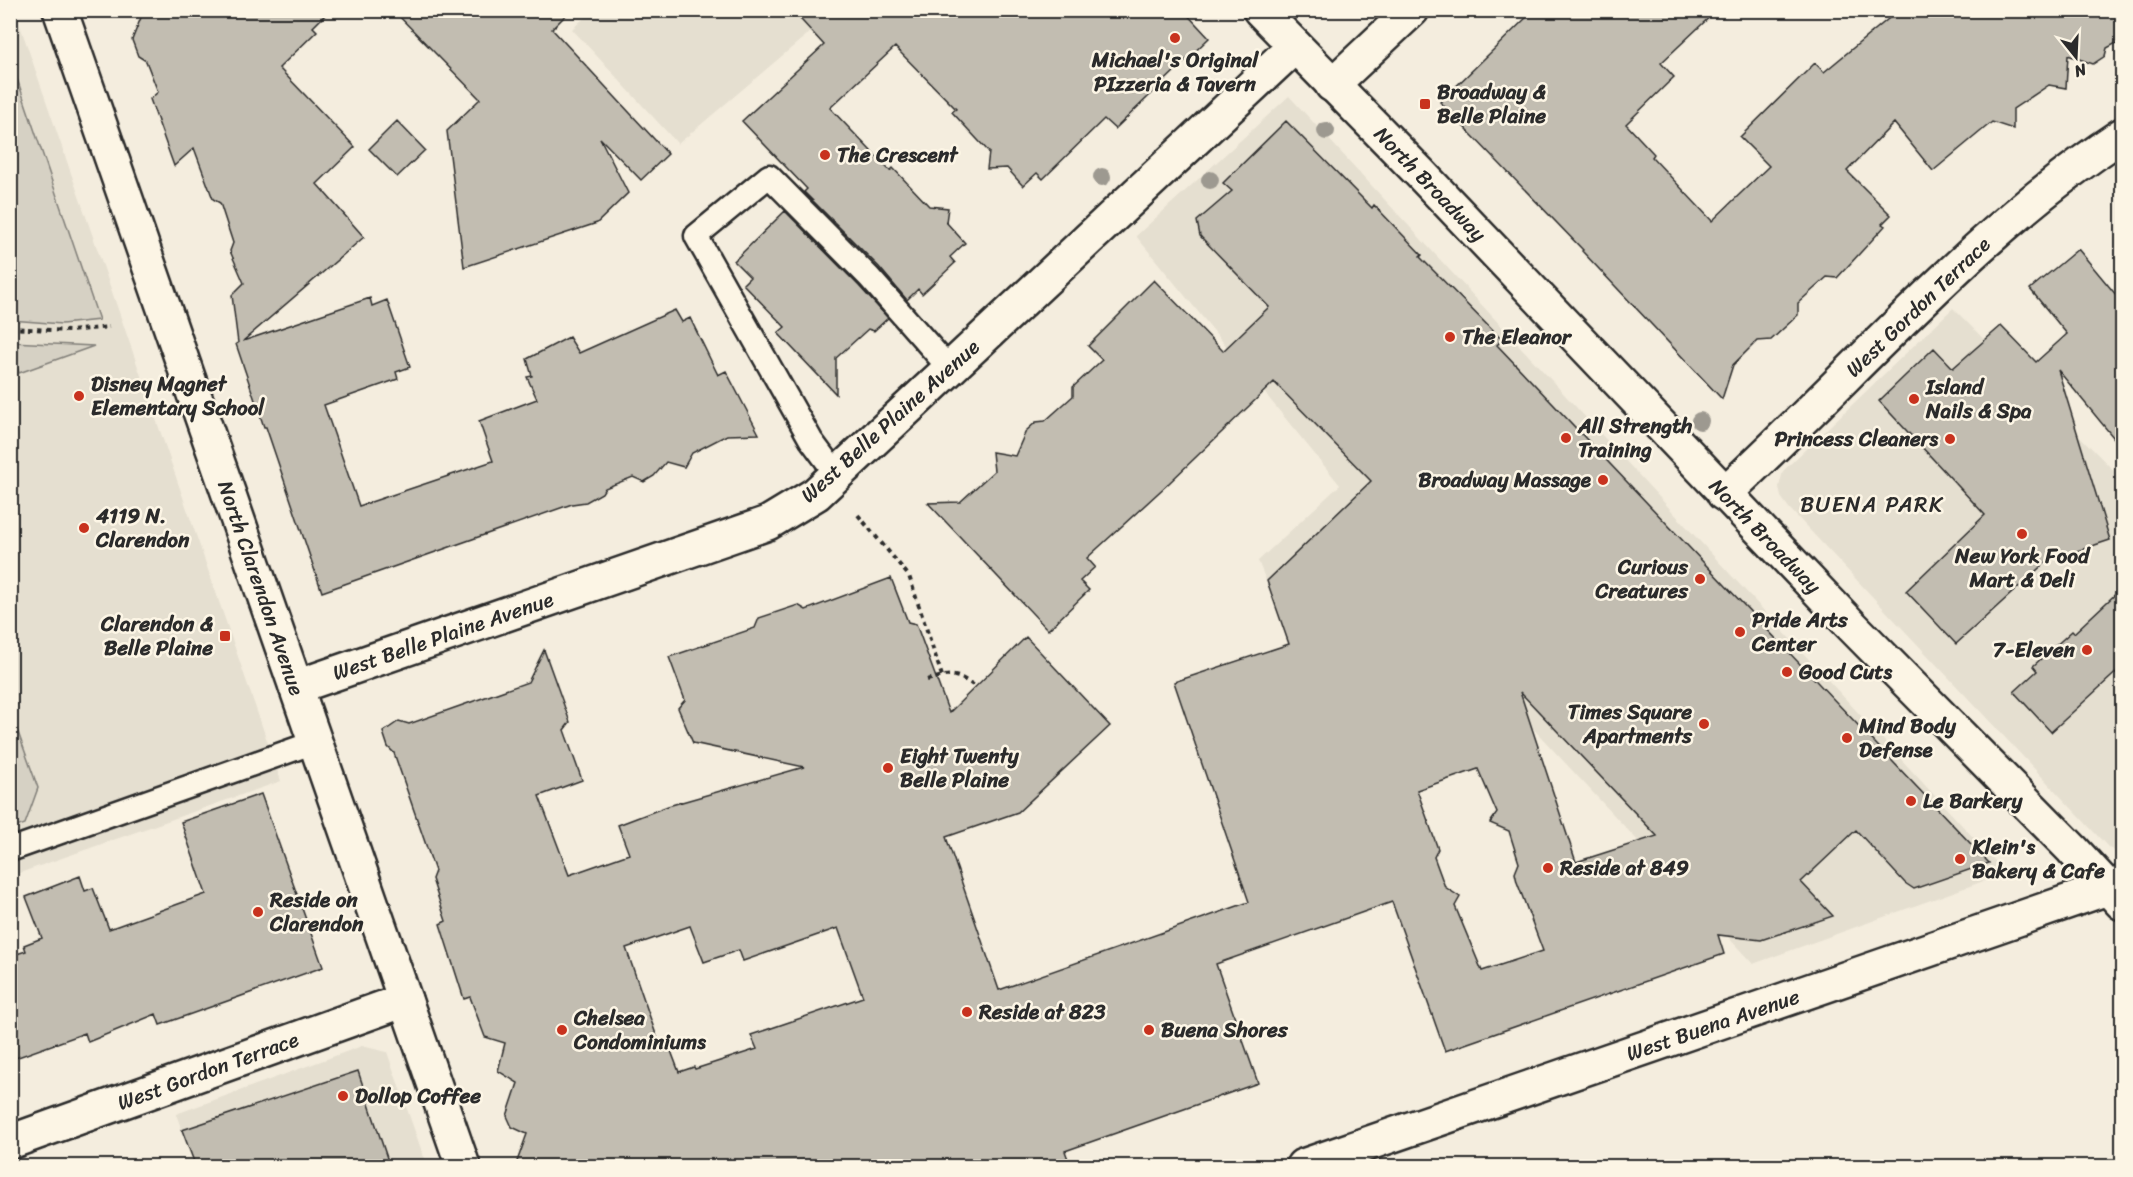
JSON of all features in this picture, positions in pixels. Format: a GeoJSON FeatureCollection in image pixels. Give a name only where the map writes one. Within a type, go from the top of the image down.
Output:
{"type":"FeatureCollection","features":[{"type":"Feature","properties":{"kind":"street","name":"North Clarendon Avenue"},"geometry":{"type":"LineString","coordinates":[[60,10],[463,1167]]}},
{"type":"Feature","properties":{"kind":"street","name":"North Broadway"},"geometry":{"type":"LineString","coordinates":[[1260,10],[1419,172],[1724,494],[1945,722],[2118,892]]}},
{"type":"Feature","properties":{"kind":"street"},"geometry":{"type":"LineString","coordinates":[[1332,85],[1412,10]]}},
{"type":"Feature","properties":{"kind":"street","name":"West Belle Plaine Avenue"},"geometry":{"type":"LineString","coordinates":[[296,687],[768,523],[816,494],[1295,46]]}},
{"type":"Feature","properties":{"kind":"street","name":"West Gordon Terrace"},"geometry":{"type":"LineString","coordinates":[[1724,494],[1982,243],[2079,164],[2122,135]]}},
{"type":"Feature","properties":{"kind":"street","name":"West Buena Avenue"},"geometry":{"type":"LineString","coordinates":[[1303,1167],[2118,892]]}},
{"type":"Feature","properties":{"kind":"street","name":"West Gordon Terrace"},"geometry":{"type":"LineString","coordinates":[[10,1142],[405,1000]]}},
{"type":"Feature","properties":{"kind":"lane"},"geometry":{"type":"LineString","coordinates":[[837,475],[810,440],[696,236],[769,176],[869,277],[950,369]]}},
{"type":"Feature","properties":{"kind":"lane"},"geometry":{"type":"LineString","coordinates":[[10,850],[315,742]]}},
{"type":"Feature","properties":{"kind":"path"},"geometry":{"type":"LineString","coordinates":[[10,328],[70,331],[108,327]]}},
{"type":"Feature","properties":{"kind":"path"},"geometry":{"type":"LineString","coordinates":[[858,515],[909,576],[942,676]]}},
{"type":"Feature","properties":{"kind":"path"},"geometry":{"type":"LineString","coordinates":[[927,680],[948,674],[962,676],[976,687]]}},
{"type":"Feature","properties":{"kind":"shaded area","name":"Disney Magnet Elementary School"},"geometry":{"type":"Polygon","coordinates":[[[10,11],[15,11],[281,781],[11,876],[10,11]]]}},
{"type":"Feature","properties":{"kind":"shaded area"},"geometry":{"type":"Polygon","coordinates":[[[592,11],[835,11],[678,144],[572,29],[592,11]]]}},
{"type":"Feature","properties":{"kind":"shaded area"},"geometry":{"type":"Polygon","coordinates":[[[11,61],[99,320],[62,324],[11,320],[11,61]]]}},
{"type":"Feature","properties":{"kind":"shaded area"},"geometry":{"type":"Polygon","coordinates":[[[1289,96],[2006,873],[1753,964],[1484,676],[1328,731],[1258,561],[1340,485],[1136,236],[1289,96]]]}},
{"type":"Feature","properties":{"kind":"shaded area"},"geometry":{"type":"Polygon","coordinates":[[[1953,308],[2122,479],[2122,855],[2109,848],[1781,497],[1779,487],[1783,471],[1953,308]]]}},
{"type":"Feature","properties":{"kind":"shaded area"},"geometry":{"type":"Polygon","coordinates":[[[11,342],[94,346],[19,373],[11,342]]]}},
{"type":"Feature","properties":{"kind":"shaded area"},"geometry":{"type":"Polygon","coordinates":[[[10,710],[38,788],[25,824],[11,829],[10,710]]]}},
{"type":"Feature","properties":{"kind":"shaded area"},"geometry":{"type":"Polygon","coordinates":[[[362,1046],[387,1052],[427,1166],[195,1166],[176,1114],[362,1046]]]}},
{"type":"Feature","properties":{"kind":"building"},"geometry":{"type":"Polygon","coordinates":[[[144,10],[330,10],[313,27],[317,31],[279,68],[355,147],[317,184],[364,237],[243,341],[370,298],[372,306],[387,300],[410,367],[396,372],[398,379],[324,405],[359,506],[493,461],[479,421],[537,399],[527,377],[532,376],[527,359],[569,337],[579,353],[675,310],[682,322],[690,318],[718,375],[726,371],[759,434],[727,435],[692,453],[684,467],[666,462],[654,476],[644,482],[633,477],[605,488],[602,493],[586,502],[572,504],[322,592],[236,344],[238,343],[232,295],[244,283],[230,251],[233,243],[220,203],[213,199],[194,148],[174,166],[150,99],[158,92],[146,61],[138,56],[132,40],[144,10]]]}},
{"type":"Feature","properties":{"kind":"building"},"geometry":{"type":"Polygon","coordinates":[[[393,10],[571,10],[552,29],[668,154],[641,180],[600,138],[628,193],[597,223],[464,267],[447,131],[480,99],[393,10]]]}},
{"type":"Feature","properties":{"kind":"building","name":"The Crescent"},"geometry":{"type":"Polygon","coordinates":[[[792,10],[1183,10],[1209,38],[1115,129],[1104,119],[1043,179],[1037,173],[1023,186],[1007,168],[987,169],[989,152],[952,112],[956,109],[895,47],[830,108],[890,171],[893,168],[929,206],[948,208],[946,222],[965,243],[950,257],[955,263],[922,294],[918,289],[907,300],[879,267],[804,192],[807,189],[742,121],[824,45],[792,10]]]}},
{"type":"Feature","properties":{"kind":"building"},"geometry":{"type":"Polygon","coordinates":[[[1534,10],[1717,10],[1661,63],[1674,77],[1626,124],[1654,154],[1652,157],[1712,221],[1769,166],[1740,137],[1815,63],[1824,72],[1899,10],[2122,10],[2122,40],[2107,48],[2105,56],[2093,64],[2068,55],[2066,88],[2049,85],[2013,109],[2013,129],[1992,122],[1933,171],[1894,123],[1847,171],[1891,215],[1882,224],[1885,226],[1837,278],[1827,277],[1798,303],[1798,315],[1771,340],[1757,341],[1733,365],[1722,399],[1440,102],[1534,10]]]}},
{"type":"Feature","properties":{"kind":"building"},"geometry":{"type":"Polygon","coordinates":[[[397,121],[425,150],[397,177],[369,149],[397,121]]]}},
{"type":"Feature","properties":{"kind":"building"},"geometry":{"type":"Polygon","coordinates":[[[1286,121],[1372,208],[1374,205],[1422,255],[1420,257],[1502,340],[1497,345],[1989,863],[1914,889],[1905,883],[1856,830],[1801,882],[1833,916],[1761,940],[1718,935],[1724,954],[1445,1051],[1392,902],[1216,964],[1258,1083],[1065,1151],[1071,1167],[515,1167],[527,1134],[512,1127],[507,1116],[518,1083],[498,1071],[505,1043],[485,1037],[470,997],[464,999],[440,924],[446,921],[432,879],[435,871],[394,753],[388,747],[383,732],[399,721],[409,724],[528,682],[544,650],[570,722],[564,730],[582,780],[539,796],[569,875],[629,854],[618,825],[668,806],[804,767],[693,743],[678,708],[685,700],[669,657],[755,628],[759,618],[798,605],[806,610],[891,578],[908,622],[916,624],[949,713],[1026,637],[1110,726],[1018,812],[946,837],[999,990],[1249,902],[1174,682],[1289,644],[1267,581],[1371,481],[1274,382],[1087,558],[1095,567],[1080,581],[1089,590],[1048,630],[928,503],[960,502],[994,471],[992,452],[1015,456],[1026,431],[1036,422],[1045,421],[1073,396],[1073,387],[1102,360],[1088,346],[1154,280],[1223,351],[1269,307],[1200,236],[1197,221],[1232,191],[1223,183],[1286,121]],[[1520,692],[1576,862],[1657,836],[1520,692]],[[1478,769],[1417,790],[1438,849],[1434,857],[1445,887],[1460,897],[1455,906],[1482,971],[1543,951],[1517,882],[1515,873],[1519,863],[1509,831],[1490,823],[1497,813],[1478,769]],[[690,926],[626,948],[660,1046],[668,1043],[679,1072],[757,1049],[751,1035],[863,997],[838,928],[743,961],[739,950],[704,962],[690,926]]]}},
{"type":"Feature","properties":{"kind":"building"},"geometry":{"type":"Polygon","coordinates":[[[785,211],[888,318],[874,331],[868,329],[836,358],[836,394],[778,333],[785,327],[743,284],[750,277],[734,261],[785,211]]]}},
{"type":"Feature","properties":{"kind":"building"},"geometry":{"type":"Polygon","coordinates":[[[2078,249],[2122,302],[2122,448],[2058,370],[2110,540],[2047,561],[1956,644],[1906,591],[1985,515],[1879,401],[1934,348],[1953,368],[2001,326],[2036,362],[2067,334],[2030,289],[2078,249]]]}},
{"type":"Feature","properties":{"kind":"building","name":"7-Eleven"},"geometry":{"type":"Polygon","coordinates":[[[2122,588],[2122,667],[2051,732],[2014,692],[2037,671],[2033,666],[2072,631],[2074,633],[2122,588]]]}},
{"type":"Feature","properties":{"kind":"building"},"geometry":{"type":"Polygon","coordinates":[[[261,794],[323,967],[160,1025],[156,1014],[88,1042],[85,1033],[10,1060],[10,956],[26,951],[24,945],[42,938],[26,897],[80,876],[85,891],[93,888],[109,929],[206,894],[181,822],[261,794]]]}},
{"type":"Feature","properties":{"kind":"building"},"geometry":{"type":"Polygon","coordinates":[[[358,1071],[390,1167],[196,1167],[182,1130],[358,1071]]]}},
{"type":"Feature","properties":{"kind":"place","name":"Michael's Original PIzzeria & Tavern"},"geometry":{"type":"Point","coordinates":[1175,38]}},
{"type":"Feature","properties":{"kind":"place","name":"Broadway & Belle Plaine"},"geometry":{"type":"Point","coordinates":[1425,104]}},
{"type":"Feature","properties":{"kind":"place","name":"The Crescent"},"geometry":{"type":"Point","coordinates":[825,155]}},
{"type":"Feature","properties":{"kind":"place","name":"The Eleanor"},"geometry":{"type":"Point","coordinates":[1450,337]}},
{"type":"Feature","properties":{"kind":"place","name":"Disney Magnet Elementary School"},"geometry":{"type":"Point","coordinates":[79,396]}},
{"type":"Feature","properties":{"kind":"place","name":"Island Nails & Spa"},"geometry":{"type":"Point","coordinates":[1914,399]}},
{"type":"Feature","properties":{"kind":"place","name":"All Strength Training"},"geometry":{"type":"Point","coordinates":[1566,438]}},
{"type":"Feature","properties":{"kind":"place","name":"Princess Cleaners"},"geometry":{"type":"Point","coordinates":[1950,439]}},
{"type":"Feature","properties":{"kind":"place","name":"Broadway Massage"},"geometry":{"type":"Point","coordinates":[1603,480]}},
{"type":"Feature","properties":{"kind":"place","name":"4119 N. Clarendon"},"geometry":{"type":"Point","coordinates":[84,528]}},
{"type":"Feature","properties":{"kind":"place","name":"New York Food Mart & Deli"},"geometry":{"type":"Point","coordinates":[2022,534]}},
{"type":"Feature","properties":{"kind":"place","name":"Curious Creatures"},"geometry":{"type":"Point","coordinates":[1700,579]}},
{"type":"Feature","properties":{"kind":"place","name":"Pride Arts Center"},"geometry":{"type":"Point","coordinates":[1740,632]}},
{"type":"Feature","properties":{"kind":"place","name":"Clarendon & Belle Plaine"},"geometry":{"type":"Point","coordinates":[225,636]}},
{"type":"Feature","properties":{"kind":"place","name":"7-Eleven"},"geometry":{"type":"Point","coordinates":[2087,650]}},
{"type":"Feature","properties":{"kind":"place","name":"Good Cuts"},"geometry":{"type":"Point","coordinates":[1787,672]}},
{"type":"Feature","properties":{"kind":"place","name":"Times Square Apartments"},"geometry":{"type":"Point","coordinates":[1704,724]}},
{"type":"Feature","properties":{"kind":"place","name":"Mind Body Defense"},"geometry":{"type":"Point","coordinates":[1847,738]}},
{"type":"Feature","properties":{"kind":"place","name":"Eight Twenty Belle Plaine"},"geometry":{"type":"Point","coordinates":[888,768]}},
{"type":"Feature","properties":{"kind":"place","name":"Le Barkery"},"geometry":{"type":"Point","coordinates":[1911,801]}},
{"type":"Feature","properties":{"kind":"place","name":"Klein's Bakery & Cafe"},"geometry":{"type":"Point","coordinates":[1960,859]}},
{"type":"Feature","properties":{"kind":"place","name":"Reside at 849"},"geometry":{"type":"Point","coordinates":[1548,868]}},
{"type":"Feature","properties":{"kind":"place","name":"Reside on Clarendon"},"geometry":{"type":"Point","coordinates":[258,912]}},
{"type":"Feature","properties":{"kind":"place","name":"Reside at 823"},"geometry":{"type":"Point","coordinates":[967,1012]}},
{"type":"Feature","properties":{"kind":"place","name":"Chelsea Condominiums"},"geometry":{"type":"Point","coordinates":[562,1030]}},
{"type":"Feature","properties":{"kind":"place","name":"Buena Shores"},"geometry":{"type":"Point","coordinates":[1149,1030]}},
{"type":"Feature","properties":{"kind":"place","name":"Dollop Coffee"},"geometry":{"type":"Point","coordinates":[343,1096]}},
{"type":"Feature","properties":{"kind":"district","name":"BUENA PARK"},"geometry":{"type":"Point","coordinates":[1872,504]}}]}
